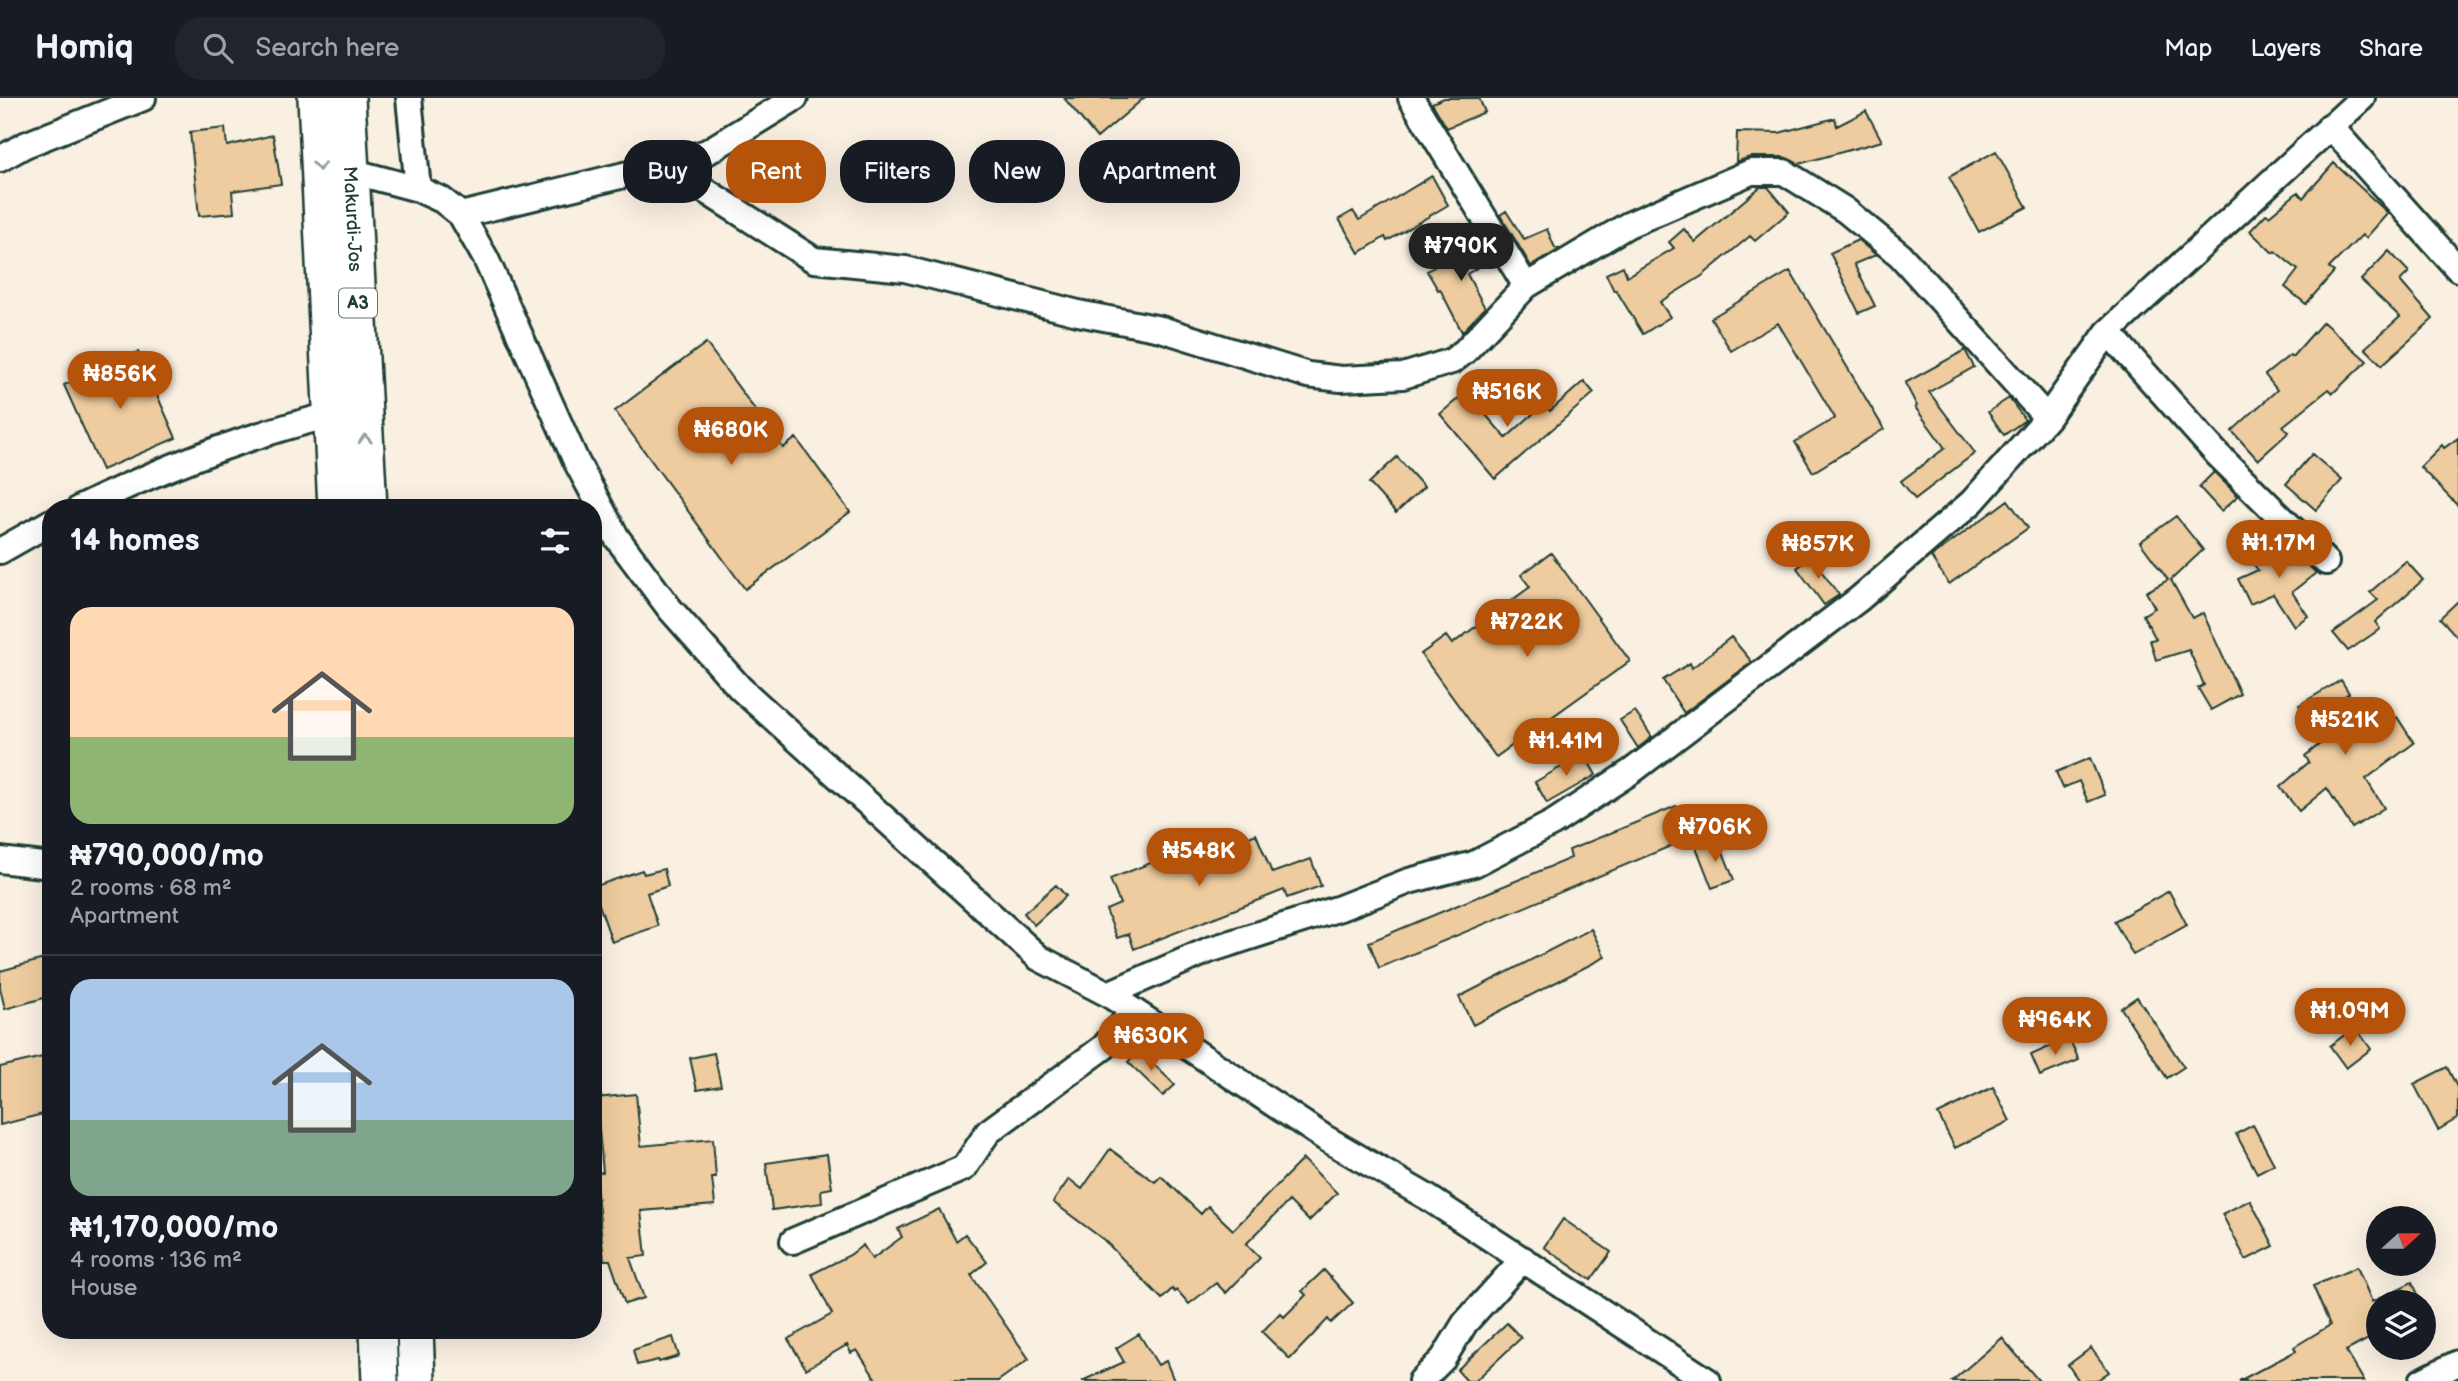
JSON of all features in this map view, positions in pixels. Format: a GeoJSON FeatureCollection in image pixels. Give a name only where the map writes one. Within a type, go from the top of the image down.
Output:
{"type":"FeatureCollection","features":[{"type":"Feature","properties":{"kind":"highway","name":"Makurdi-Jos"},"geometry":{"type":"LineString","coordinates":[[316,98],[336,499]]}},
{"type":"Feature","properties":{"kind":"highway","name":"Makurdi-Jos"},"geometry":{"type":"LineString","coordinates":[[346,98],[369,499]]}},
{"type":"Feature","properties":{"kind":"highway"},"geometry":{"type":"LineString","coordinates":[[378,1339],[380,1381]]}},
{"type":"Feature","properties":{"kind":"highway"},"geometry":{"type":"LineString","coordinates":[[416,1339],[418,1381]]}},
{"type":"Feature","properties":{"kind":"street"},"geometry":{"type":"LineString","coordinates":[[0,159],[24,145],[143,98]]}},
{"type":"Feature","properties":{"kind":"street"},"geometry":{"type":"LineString","coordinates":[[409,98],[418,189]]}},
{"type":"Feature","properties":{"kind":"street"},"geometry":{"type":"LineString","coordinates":[[712,149],[795,98]]}},
{"type":"Feature","properties":{"kind":"street"},"geometry":{"type":"LineString","coordinates":[[1411,98],[1526,286]]}},
{"type":"Feature","properties":{"kind":"street"},"geometry":{"type":"LineString","coordinates":[[1108,994],[1209,950],[1340,908],[1409,881],[1474,864],[1553,823],[1632,771],[1859,599],[1972,502],[2047,418],[2108,332],[2362,98]]}},
{"type":"Feature","properties":{"kind":"street"},"geometry":{"type":"LineString","coordinates":[[2330,126],[2458,269]]}},
{"type":"Feature","properties":{"kind":"street"},"geometry":{"type":"LineString","coordinates":[[351,171],[418,189],[442,200],[461,215],[486,259],[522,345],[596,499]]}},
{"type":"Feature","properties":{"kind":"street"},"geometry":{"type":"LineString","coordinates":[[712,195],[814,260],[905,269],[1078,313],[1161,329],[1308,375],[1341,379],[1403,376],[1452,360],[1465,351],[1526,286],[1628,225],[1752,172],[1784,172],[1845,210],[1900,255],[2047,418]]}},
{"type":"Feature","properties":{"kind":"street"},"geometry":{"type":"LineString","coordinates":[[461,215],[623,175]]}},
{"type":"Feature","properties":{"kind":"street"},"geometry":{"type":"LineString","coordinates":[[2108,332],[2217,454],[2326,562]]}},
{"type":"Feature","properties":{"kind":"street"},"geometry":{"type":"LineString","coordinates":[[98,499],[124,486],[274,429],[331,415]]}},
{"type":"Feature","properties":{"kind":"street"},"geometry":{"type":"LineString","coordinates":[[602,510],[617,538],[670,609],[740,688],[1039,958],[1108,994],[1325,1138],[1427,1197],[1708,1381]]}},
{"type":"Feature","properties":{"kind":"street"},"geometry":{"type":"LineString","coordinates":[[0,551],[42,527]]}},
{"type":"Feature","properties":{"kind":"street"},"geometry":{"type":"LineString","coordinates":[[0,860],[42,865]]}},
{"type":"Feature","properties":{"kind":"street"},"geometry":{"type":"LineString","coordinates":[[793,1241],[964,1168],[988,1132],[1104,1047],[1133,1011]]}},
{"type":"Feature","properties":{"kind":"street"},"geometry":{"type":"LineString","coordinates":[[1421,1381],[1443,1359],[1465,1324],[1523,1259]]}},
{"type":"Feature","properties":{"kind":"street"},"geometry":{"type":"LineString","coordinates":[[2422,1381],[2458,1363]]}},
{"type":"Feature","properties":{"kind":"building"},"geometry":{"type":"Polygon","coordinates":[[[1064,98],[1144,98],[1097,138],[1064,98]]]}},
{"type":"Feature","properties":{"kind":"building"},"geometry":{"type":"Polygon","coordinates":[[[1444,98],[1479,98],[1485,112],[1447,128],[1432,103],[1444,98]]]}},
{"type":"Feature","properties":{"kind":"building"},"geometry":{"type":"Polygon","coordinates":[[[1866,111],[1882,141],[1799,164],[1784,157],[1750,157],[1736,162],[1737,132],[1779,133],[1835,118],[1837,126],[1866,111]]]}},
{"type":"Feature","properties":{"kind":"building"},"geometry":{"type":"Polygon","coordinates":[[[225,128],[227,146],[273,135],[281,184],[232,191],[234,213],[199,216],[190,132],[225,128]]]}},
{"type":"Feature","properties":{"kind":"building"},"geometry":{"type":"Polygon","coordinates":[[[1996,151],[2027,207],[1979,232],[1949,177],[1996,151]]]}},
{"type":"Feature","properties":{"kind":"building"},"geometry":{"type":"Polygon","coordinates":[[[2334,163],[2388,213],[2366,238],[2362,235],[2329,268],[2334,272],[2306,304],[2285,287],[2298,270],[2275,251],[2273,253],[2250,231],[2266,214],[2269,216],[2298,192],[2303,198],[2334,163]]]}},
{"type":"Feature","properties":{"kind":"building"},"geometry":{"type":"Polygon","coordinates":[[[1432,176],[1448,205],[1387,241],[1385,237],[1359,253],[1339,219],[1353,211],[1359,220],[1432,176]]]}},
{"type":"Feature","properties":{"kind":"building"},"geometry":{"type":"Polygon","coordinates":[[[1760,187],[1768,187],[1789,212],[1755,241],[1750,236],[1702,276],[1660,302],[1670,317],[1643,334],[1616,290],[1614,291],[1606,274],[1623,266],[1627,276],[1674,248],[1669,242],[1684,229],[1695,242],[1760,187]]]}},
{"type":"Feature","properties":{"kind":"building"},"geometry":{"type":"Polygon","coordinates":[[[1506,211],[1524,239],[1547,229],[1555,248],[1560,249],[1531,266],[1500,215],[1506,211]]]}},
{"type":"Feature","properties":{"kind":"building"},"geometry":{"type":"Polygon","coordinates":[[[1481,240],[1492,259],[1467,274],[1485,308],[1462,332],[1440,289],[1438,290],[1427,271],[1481,240]]]}},
{"type":"Feature","properties":{"kind":"building"},"geometry":{"type":"Polygon","coordinates":[[[1858,240],[1876,255],[1854,264],[1875,306],[1859,313],[1830,253],[1858,240]]]}},
{"type":"Feature","properties":{"kind":"building"},"geometry":{"type":"Polygon","coordinates":[[[2389,251],[2409,272],[2400,281],[2433,319],[2382,365],[2365,348],[2400,317],[2361,280],[2389,251]]]}},
{"type":"Feature","properties":{"kind":"building"},"geometry":{"type":"Polygon","coordinates":[[[1790,271],[1884,429],[1813,472],[1795,442],[1835,418],[1778,323],[1731,351],[1711,318],[1790,271]]]}},
{"type":"Feature","properties":{"kind":"building"},"geometry":{"type":"Polygon","coordinates":[[[2323,322],[2367,361],[2333,393],[2329,389],[2283,426],[2289,432],[2258,460],[2232,431],[2277,390],[2265,375],[2290,355],[2292,357],[2323,322]]]}},
{"type":"Feature","properties":{"kind":"building"},"geometry":{"type":"Polygon","coordinates":[[[706,343],[783,448],[796,438],[850,512],[745,589],[615,411],[706,343]]]}},
{"type":"Feature","properties":{"kind":"building"},"geometry":{"type":"Polygon","coordinates":[[[1965,350],[1974,367],[1929,392],[1975,453],[1915,499],[1901,481],[1945,448],[1915,407],[1917,406],[1905,383],[1965,350]]]}},
{"type":"Feature","properties":{"kind":"building"},"geometry":{"type":"Polygon","coordinates":[[[138,352],[176,438],[102,470],[64,385],[138,352]]]}},
{"type":"Feature","properties":{"kind":"building"},"geometry":{"type":"Polygon","coordinates":[[[1584,381],[1594,393],[1495,479],[1440,414],[1466,392],[1506,438],[1544,404],[1550,411],[1584,381]]]}},
{"type":"Feature","properties":{"kind":"building"},"geometry":{"type":"Polygon","coordinates":[[[2009,398],[2025,420],[2004,435],[1988,412],[2009,398]]]}},
{"type":"Feature","properties":{"kind":"building"},"geometry":{"type":"Polygon","coordinates":[[[2458,438],[2458,506],[2420,467],[2442,445],[2444,448],[2458,438]]]}},
{"type":"Feature","properties":{"kind":"building"},"geometry":{"type":"Polygon","coordinates":[[[2312,454],[2342,480],[2316,510],[2286,484],[2312,454]]]}},
{"type":"Feature","properties":{"kind":"building"},"geometry":{"type":"Polygon","coordinates":[[[1397,457],[1424,487],[1396,513],[1369,483],[1397,457]]]}},
{"type":"Feature","properties":{"kind":"building"},"geometry":{"type":"Polygon","coordinates":[[[2214,472],[2238,496],[2221,511],[2199,487],[2214,472]]]}},
{"type":"Feature","properties":{"kind":"building"},"geometry":{"type":"Polygon","coordinates":[[[2008,500],[2028,528],[1949,584],[1931,557],[2008,500]]]}},
{"type":"Feature","properties":{"kind":"building"},"geometry":{"type":"Polygon","coordinates":[[[2176,516],[2203,550],[2171,580],[2192,618],[2203,613],[2240,694],[2211,710],[2198,688],[2204,685],[2189,650],[2156,660],[2150,640],[2156,639],[2143,615],[2155,608],[2146,592],[2168,580],[2140,542],[2176,516]]]}},
{"type":"Feature","properties":{"kind":"building"},"geometry":{"type":"Polygon","coordinates":[[[2284,541],[2316,573],[2292,592],[2308,616],[2294,626],[2273,594],[2250,604],[2238,579],[2258,570],[2254,565],[2284,541]]]}},
{"type":"Feature","properties":{"kind":"building"},"geometry":{"type":"Polygon","coordinates":[[[1551,553],[1630,661],[1496,757],[1421,654],[1446,636],[1452,644],[1530,587],[1521,575],[1551,553]]]}},
{"type":"Feature","properties":{"kind":"building"},"geometry":{"type":"Polygon","coordinates":[[[1811,557],[1839,595],[1824,605],[1797,568],[1811,557]]]}},
{"type":"Feature","properties":{"kind":"building"},"geometry":{"type":"Polygon","coordinates":[[[2406,561],[2423,580],[2375,622],[2380,629],[2348,651],[2333,633],[2378,600],[2370,592],[2406,561]]]}},
{"type":"Feature","properties":{"kind":"building"},"geometry":{"type":"Polygon","coordinates":[[[2458,601],[2458,638],[2440,618],[2458,601]]]}},
{"type":"Feature","properties":{"kind":"building"},"geometry":{"type":"Polygon","coordinates":[[[1731,637],[1752,662],[1684,713],[1663,680],[1690,663],[1692,668],[1731,637]]]}},
{"type":"Feature","properties":{"kind":"building"},"geometry":{"type":"Polygon","coordinates":[[[2341,680],[2349,693],[2345,696],[2371,734],[2397,717],[2414,743],[2366,779],[2384,808],[2352,828],[2327,788],[2299,811],[2280,787],[2309,762],[2305,756],[2331,735],[2317,712],[2306,718],[2299,705],[2341,680]]]}},
{"type":"Feature","properties":{"kind":"building"},"geometry":{"type":"Polygon","coordinates":[[[1635,711],[1652,737],[1638,748],[1620,720],[1635,711]]]}},
{"type":"Feature","properties":{"kind":"building"},"geometry":{"type":"Polygon","coordinates":[[[1584,754],[1596,775],[1547,803],[1535,782],[1584,754]]]}},
{"type":"Feature","properties":{"kind":"building"},"geometry":{"type":"Polygon","coordinates":[[[2090,758],[2105,795],[2088,802],[2079,781],[2063,788],[2056,772],[2090,758]]]}},
{"type":"Feature","properties":{"kind":"building"},"geometry":{"type":"Polygon","coordinates":[[[1676,806],[1690,838],[1379,968],[1369,942],[1571,858],[1569,850],[1676,806]]]}},
{"type":"Feature","properties":{"kind":"building"},"geometry":{"type":"Polygon","coordinates":[[[1256,834],[1272,873],[1311,859],[1321,886],[1287,898],[1284,890],[1134,949],[1129,934],[1117,938],[1106,910],[1120,904],[1110,879],[1216,837],[1220,849],[1256,834]]]}},
{"type":"Feature","properties":{"kind":"building"},"geometry":{"type":"Polygon","coordinates":[[[1718,839],[1734,880],[1712,888],[1696,847],[1718,839]]]}},
{"type":"Feature","properties":{"kind":"building"},"geometry":{"type":"Polygon","coordinates":[[[664,869],[668,886],[647,893],[658,926],[612,942],[602,913],[602,884],[642,870],[644,874],[664,869]]]}},
{"type":"Feature","properties":{"kind":"building"},"geometry":{"type":"Polygon","coordinates":[[[1056,885],[1066,896],[1034,925],[1024,913],[1056,885]]]}},
{"type":"Feature","properties":{"kind":"building"},"geometry":{"type":"Polygon","coordinates":[[[2169,891],[2187,925],[2133,955],[2114,921],[2169,891]]]}},
{"type":"Feature","properties":{"kind":"building"},"geometry":{"type":"Polygon","coordinates":[[[1591,929],[1605,957],[1473,1025],[1459,997],[1591,929]]]}},
{"type":"Feature","properties":{"kind":"building"},"geometry":{"type":"Polygon","coordinates":[[[42,959],[42,999],[5,1009],[0,988],[0,971],[42,959]]]}},
{"type":"Feature","properties":{"kind":"building"},"geometry":{"type":"Polygon","coordinates":[[[2137,997],[2184,1067],[2167,1078],[2121,1008],[2137,997]]]}},
{"type":"Feature","properties":{"kind":"building"},"geometry":{"type":"Polygon","coordinates":[[[2355,1027],[2371,1049],[2346,1068],[2330,1046],[2355,1027]]]}},
{"type":"Feature","properties":{"kind":"building"},"geometry":{"type":"Polygon","coordinates":[[[2069,1038],[2079,1060],[2040,1076],[2031,1055],[2069,1038]]]}},
{"type":"Feature","properties":{"kind":"building"},"geometry":{"type":"Polygon","coordinates":[[[1139,1050],[1175,1085],[1163,1096],[1128,1062],[1139,1050]]]}},
{"type":"Feature","properties":{"kind":"building"},"geometry":{"type":"Polygon","coordinates":[[[714,1053],[721,1086],[697,1090],[690,1058],[714,1053]]]}},
{"type":"Feature","properties":{"kind":"building"},"geometry":{"type":"Polygon","coordinates":[[[42,1057],[42,1114],[0,1125],[0,1067],[42,1057]]]}},
{"type":"Feature","properties":{"kind":"building"},"geometry":{"type":"Polygon","coordinates":[[[2447,1067],[2458,1089],[2458,1118],[2438,1130],[2414,1084],[2447,1067]]]}},
{"type":"Feature","properties":{"kind":"building"},"geometry":{"type":"Polygon","coordinates":[[[1993,1087],[2010,1121],[1955,1148],[1938,1114],[1993,1087]]]}},
{"type":"Feature","properties":{"kind":"building"},"geometry":{"type":"Polygon","coordinates":[[[636,1094],[641,1146],[713,1139],[716,1178],[712,1178],[715,1205],[641,1211],[646,1256],[630,1258],[644,1298],[625,1304],[610,1260],[604,1260],[602,1097],[636,1094]]]}},
{"type":"Feature","properties":{"kind":"building"},"geometry":{"type":"Polygon","coordinates":[[[2253,1125],[2274,1164],[2257,1173],[2236,1134],[2253,1125]]]}},
{"type":"Feature","properties":{"kind":"building"},"geometry":{"type":"Polygon","coordinates":[[[1110,1149],[1155,1182],[1161,1176],[1201,1214],[1208,1206],[1233,1230],[1303,1159],[1337,1193],[1309,1221],[1289,1201],[1246,1244],[1260,1258],[1226,1293],[1216,1283],[1189,1304],[1177,1290],[1175,1292],[1172,1289],[1162,1299],[1104,1240],[1053,1202],[1069,1179],[1082,1189],[1110,1149]]]}},
{"type":"Feature","properties":{"kind":"building"},"geometry":{"type":"Polygon","coordinates":[[[827,1154],[832,1188],[821,1190],[822,1203],[772,1210],[766,1163],[827,1154]]]}},
{"type":"Feature","properties":{"kind":"building"},"geometry":{"type":"Polygon","coordinates":[[[2250,1200],[2274,1246],[2246,1260],[2222,1214],[2250,1200]]]}},
{"type":"Feature","properties":{"kind":"building"},"geometry":{"type":"Polygon","coordinates":[[[939,1209],[956,1241],[965,1234],[987,1262],[971,1275],[1029,1359],[998,1381],[877,1381],[857,1350],[851,1353],[847,1345],[806,1369],[788,1339],[832,1314],[812,1274],[850,1255],[863,1245],[872,1259],[902,1237],[898,1229],[939,1209]]]}},
{"type":"Feature","properties":{"kind":"building"},"geometry":{"type":"Polygon","coordinates":[[[1563,1219],[1611,1252],[1591,1280],[1544,1247],[1563,1219]]]}},
{"type":"Feature","properties":{"kind":"building"},"geometry":{"type":"Polygon","coordinates":[[[2357,1267],[2367,1290],[2366,1340],[2346,1351],[2364,1381],[2239,1381],[2296,1351],[2294,1347],[2330,1325],[2313,1286],[2357,1267]]]}},
{"type":"Feature","properties":{"kind":"building"},"geometry":{"type":"Polygon","coordinates":[[[1324,1270],[1353,1303],[1331,1323],[1328,1319],[1290,1359],[1262,1332],[1280,1313],[1284,1317],[1306,1295],[1302,1291],[1324,1270]]]}},
{"type":"Feature","properties":{"kind":"building"},"geometry":{"type":"Polygon","coordinates":[[[2412,1282],[2416,1290],[2396,1290],[2412,1282]]]}},
{"type":"Feature","properties":{"kind":"building"},"geometry":{"type":"Polygon","coordinates":[[[1507,1323],[1521,1338],[1475,1381],[1467,1381],[1457,1370],[1507,1323]]]}},
{"type":"Feature","properties":{"kind":"building"},"geometry":{"type":"Polygon","coordinates":[[[1139,1334],[1158,1365],[1166,1361],[1174,1381],[1082,1381],[1124,1362],[1116,1348],[1139,1334]]]}},
{"type":"Feature","properties":{"kind":"building"},"geometry":{"type":"Polygon","coordinates":[[[673,1337],[679,1356],[637,1365],[633,1350],[673,1337]]]}},
{"type":"Feature","properties":{"kind":"building"},"geometry":{"type":"Polygon","coordinates":[[[2002,1338],[2039,1381],[1952,1381],[2002,1338]]]}},
{"type":"Feature","properties":{"kind":"building"},"geometry":{"type":"Polygon","coordinates":[[[2091,1348],[2109,1372],[2096,1381],[2079,1381],[2068,1365],[2091,1348]]]}}]}
